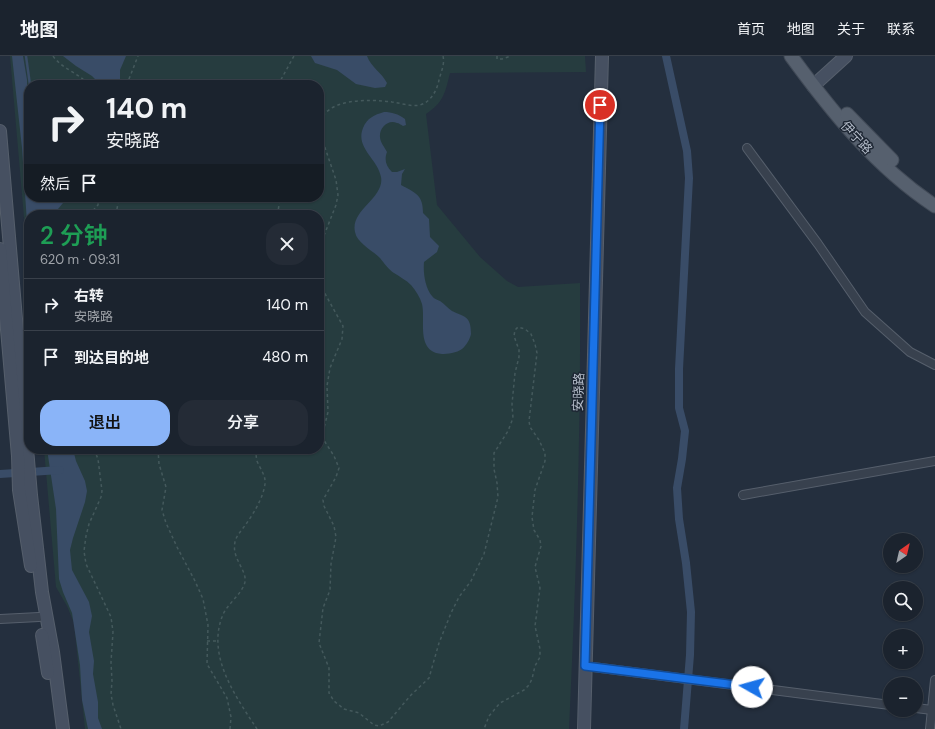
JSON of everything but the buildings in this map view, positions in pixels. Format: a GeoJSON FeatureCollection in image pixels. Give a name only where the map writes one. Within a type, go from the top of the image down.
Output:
{"type":"FeatureCollection","features":[{"type":"Feature","properties":{"kind":"main road","name":"安晓路"},"geometry":{"type":"LineString","coordinates":[[584,729],[602,56]]}},
{"type":"Feature","properties":{"kind":"main road","name":"伊宁路"},"geometry":{"type":"LineString","coordinates":[[791,56],[889,158],[935,195]]}},
{"type":"Feature","properties":{"kind":"main road","name":"伊宁路"},"geometry":{"type":"LineString","coordinates":[[802,56],[816,83],[861,143],[910,188],[935,206]]}},
{"type":"Feature","properties":{"kind":"main road"},"geometry":{"type":"LineString","coordinates":[[816,83],[846,56]]}},
{"type":"Feature","properties":{"kind":"main road"},"geometry":{"type":"LineString","coordinates":[[0,131],[25,489],[39,617],[55,729]]}},
{"type":"Feature","properties":{"kind":"main road"},"geometry":{"type":"LineString","coordinates":[[0,249],[23,456]]}},
{"type":"Feature","properties":{"kind":"main road"},"geometry":{"type":"LineString","coordinates":[[25,489],[53,652],[63,729]]}},
{"type":"Feature","properties":{"kind":"street"},"geometry":{"type":"LineString","coordinates":[[747,148],[818,244],[865,312],[910,352],[935,365]]}},
{"type":"Feature","properties":{"kind":"street"},"geometry":{"type":"LineString","coordinates":[[743,495],[935,462]]}},
{"type":"Feature","properties":{"kind":"street"},"geometry":{"type":"LineString","coordinates":[[0,619],[39,617]]}},
{"type":"Feature","properties":{"kind":"street"},"geometry":{"type":"LineString","coordinates":[[585,666],[883,704]]}},
{"type":"Feature","properties":{"kind":"street"},"geometry":{"type":"LineString","coordinates":[[930,729],[935,680]]}},
{"type":"Feature","properties":{"kind":"street"},"geometry":{"type":"LineString","coordinates":[[923,709],[932,710]]}},
{"type":"Feature","properties":{"kind":"path"},"geometry":{"type":"LineString","coordinates":[[53,56],[84,80]]}},
{"type":"Feature","properties":{"kind":"path"},"geometry":{"type":"LineString","coordinates":[[129,80],[138,56]]}},
{"type":"Feature","properties":{"kind":"path"},"geometry":{"type":"LineString","coordinates":[[281,80],[294,56]]}},
{"type":"Feature","properties":{"kind":"path"},"geometry":{"type":"LineString","coordinates":[[324,115],[328,110],[341,104],[354,102],[381,101],[420,105],[427,102],[438,88],[444,65],[443,56]]}},
{"type":"Feature","properties":{"kind":"path"},"geometry":{"type":"LineString","coordinates":[[497,56],[497,59],[502,59],[511,56]]}},
{"type":"Feature","properties":{"kind":"path"},"geometry":{"type":"LineString","coordinates":[[324,145],[336,180],[338,195],[336,205],[324,235]]}},
{"type":"Feature","properties":{"kind":"path"},"geometry":{"type":"LineString","coordinates":[[324,293],[343,326],[343,332],[338,349],[330,368],[327,386],[328,412],[324,425]]}},
{"type":"Feature","properties":{"kind":"path"},"geometry":{"type":"LineString","coordinates":[[324,439],[339,468],[324,500],[324,506],[334,526],[336,537],[331,564],[330,590],[323,608],[320,643],[328,668],[329,693],[334,701],[344,709],[359,713],[374,726],[377,726],[388,722],[429,678],[439,643],[451,613],[471,581],[484,554],[498,497],[494,469],[494,453],[508,431],[513,418],[512,404],[515,374],[520,357],[514,332],[515,330],[521,328],[531,334],[536,344],[537,359],[529,421],[530,427],[539,440],[545,453],[545,461],[536,484],[532,517],[534,530],[540,540],[541,546],[535,567],[540,588],[535,626],[540,649],[540,657],[535,666],[529,685],[524,690],[500,703],[489,716],[484,729]]}},
{"type":"Feature","properties":{"kind":"path"},"geometry":{"type":"LineString","coordinates":[[96,454],[98,459],[102,497],[89,524],[84,551],[86,564],[111,617],[113,632],[110,662],[112,681],[111,694],[121,729]]}},
{"type":"Feature","properties":{"kind":"path"},"geometry":{"type":"LineString","coordinates":[[158,454],[159,464],[166,487],[162,510],[177,547],[203,599],[208,625],[207,664],[227,698],[231,717],[230,729]]}},
{"type":"Feature","properties":{"kind":"path"},"geometry":{"type":"LineString","coordinates":[[256,454],[257,460],[265,479],[265,485],[258,504],[235,541],[234,550],[236,558],[246,579],[239,594],[222,616],[218,641],[220,662],[227,678],[241,705],[257,729]]}},
{"type":"Feature","properties":{"kind":"path"},"geometry":{"type":"LineString","coordinates":[[207,641],[218,641]]}},
{"type":"Feature","properties":{"kind":"green space"},"geometry":{"type":"Polygon","coordinates":[[[10,56],[585,56],[586,72],[450,73],[443,96],[437,105],[426,114],[437,205],[480,257],[507,281],[518,287],[580,283],[578,506],[569,729],[85,729],[74,623],[67,606],[56,587],[44,454],[324,454],[324,210],[24,210],[24,217],[10,56]]]}},
{"type":"Feature","properties":{"kind":"water"},"geometry":{"type":"Polygon","coordinates":[[[12,56],[23,56],[27,80],[24,80],[24,178],[12,56]]]}},
{"type":"Feature","properties":{"kind":"water"},"geometry":{"type":"Polygon","coordinates":[[[63,56],[126,56],[120,70],[120,80],[96,80],[63,56]]]}},
{"type":"Feature","properties":{"kind":"water"},"geometry":{"type":"Polygon","coordinates":[[[311,56],[367,56],[387,83],[385,87],[375,88],[356,84],[337,70],[315,63],[311,56]]]}},
{"type":"Feature","properties":{"kind":"water"},"geometry":{"type":"Polygon","coordinates":[[[384,112],[390,112],[402,117],[405,119],[406,125],[403,126],[398,123],[390,122],[387,123],[381,130],[380,139],[387,152],[387,165],[392,172],[405,169],[402,174],[401,185],[418,195],[420,198],[423,213],[429,219],[430,237],[439,246],[437,252],[424,262],[424,275],[428,289],[434,298],[442,302],[452,311],[466,318],[470,323],[471,334],[469,340],[463,348],[455,352],[442,354],[434,352],[428,348],[423,334],[423,311],[418,294],[409,283],[392,272],[380,258],[356,236],[355,224],[358,217],[378,191],[381,184],[379,171],[364,148],[361,135],[363,128],[371,117],[384,112]]]}},
{"type":"Feature","properties":{"kind":"water"},"geometry":{"type":"Polygon","coordinates":[[[26,202],[64,202],[57,210],[26,210],[26,202]]]}},
{"type":"Feature","properties":{"kind":"water"},"geometry":{"type":"Polygon","coordinates":[[[48,454],[74,454],[85,481],[87,491],[70,550],[72,570],[89,602],[92,616],[89,632],[94,661],[93,674],[98,702],[98,718],[102,729],[88,729],[82,700],[80,665],[72,613],[59,579],[56,509],[48,454]]]}},
{"type":"Feature","properties":{"kind":"waterway"},"geometry":{"type":"LineString","coordinates":[[26,56],[29,80]]}},
{"type":"Feature","properties":{"kind":"waterway"},"geometry":{"type":"LineString","coordinates":[[666,56],[687,151],[689,178],[679,369],[679,408],[685,431],[677,488],[679,519],[686,563],[691,612],[690,655],[684,729]]}},
{"type":"Feature","properties":{"kind":"waterway"},"geometry":{"type":"LineString","coordinates":[[0,474],[60,470]]}},
{"type":"Feature","properties":{"kind":"route"},"geometry":{"type":"LineString","coordinates":[[600,105],[585,666],[752,687]]}}]}
